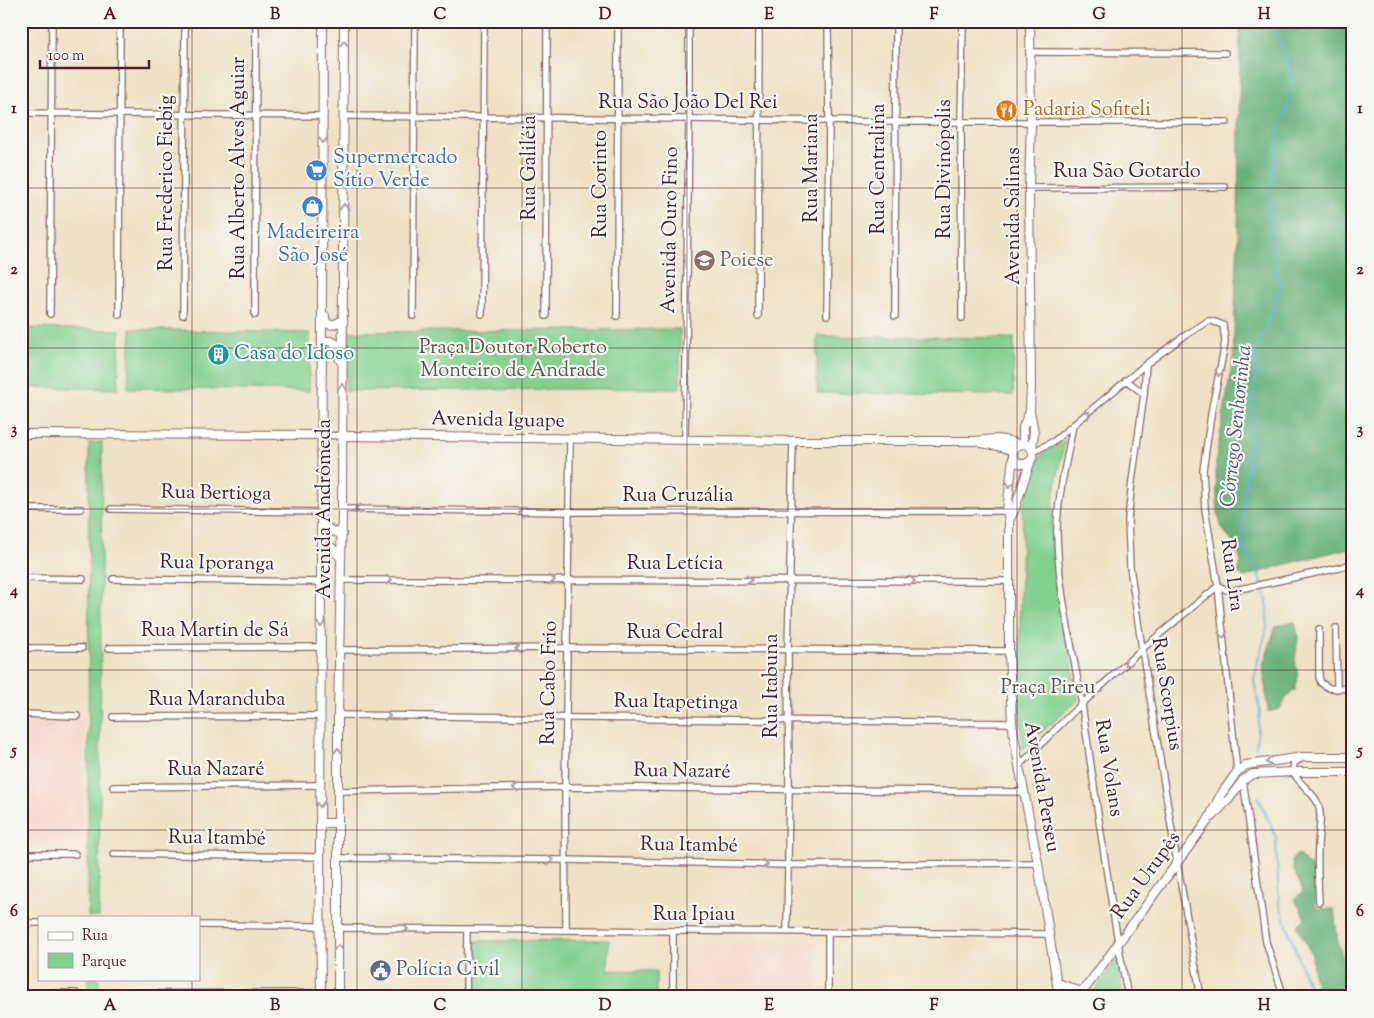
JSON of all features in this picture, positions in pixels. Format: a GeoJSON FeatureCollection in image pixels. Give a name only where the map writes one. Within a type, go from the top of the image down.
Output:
{"type":"FeatureCollection","features":[{"type":"Feature","properties":{"kind":"street"},"geometry":{"type":"LineString","coordinates":[[50,314],[52,21]]}},
{"type":"Feature","properties":{"kind":"street"},"geometry":{"type":"LineString","coordinates":[[119,315],[120,21]]}},
{"type":"Feature","properties":{"kind":"street","name":"Rua Frederico Fiebig"},"geometry":{"type":"LineString","coordinates":[[182,315],[185,21]]}},
{"type":"Feature","properties":{"kind":"street","name":"Rua Alberto Alves Aguiar"},"geometry":{"type":"LineString","coordinates":[[255,315],[256,21]]}},
{"type":"Feature","properties":{"kind":"street","name":"Avenida Andrômeda"},"geometry":{"type":"LineString","coordinates":[[321,995],[320,785],[324,21]]}},
{"type":"Feature","properties":{"kind":"street","name":"Avenida Andrômeda"},"geometry":{"type":"LineString","coordinates":[[338,997],[338,715],[342,534],[344,21]]}},
{"type":"Feature","properties":{"kind":"street"},"geometry":{"type":"LineString","coordinates":[[413,316],[415,21]]}},
{"type":"Feature","properties":{"kind":"street"},"geometry":{"type":"LineString","coordinates":[[482,314],[484,21]]}},
{"type":"Feature","properties":{"kind":"street","name":"Rua Galiléia"},"geometry":{"type":"LineString","coordinates":[[546,316],[547,21]]}},
{"type":"Feature","properties":{"kind":"street","name":"Rua Corinto"},"geometry":{"type":"LineString","coordinates":[[617,316],[618,21]]}},
{"type":"Feature","properties":{"kind":"street","name":"Avenida Ouro Fino"},"geometry":{"type":"LineString","coordinates":[[685,439],[690,119],[689,21]]}},
{"type":"Feature","properties":{"kind":"street"},"geometry":{"type":"LineString","coordinates":[[758,316],[759,21]]}},
{"type":"Feature","properties":{"kind":"street","name":"Rua Mariana"},"geometry":{"type":"LineString","coordinates":[[827,315],[828,21]]}},
{"type":"Feature","properties":{"kind":"street","name":"Rua Centralina"},"geometry":{"type":"LineString","coordinates":[[895,316],[896,21]]}},
{"type":"Feature","properties":{"kind":"street","name":"Rua Divinópolis"},"geometry":{"type":"LineString","coordinates":[[962,318],[963,21]]}},
{"type":"Feature","properties":{"kind":"street","name":"Avenida Salinas"},"geometry":{"type":"LineString","coordinates":[[1030,21],[1030,410],[1034,432],[1032,450]]}},
{"type":"Feature","properties":{"kind":"street"},"geometry":{"type":"LineString","coordinates":[[1030,52],[1225,53]]}},
{"type":"Feature","properties":{"kind":"street"},"geometry":{"type":"LineString","coordinates":[[21,113],[323,116]]}},
{"type":"Feature","properties":{"kind":"street","name":"Rua São João Del Rei"},"geometry":{"type":"LineString","coordinates":[[344,116],[1031,123],[1227,122]]}},
{"type":"Feature","properties":{"kind":"street","name":"Rua São Gotardo"},"geometry":{"type":"LineString","coordinates":[[1029,188],[1225,187]]}},
{"type":"Feature","properties":{"kind":"street"},"geometry":{"type":"LineString","coordinates":[[322,296],[327,323],[332,325],[343,320]]}},
{"type":"Feature","properties":{"kind":"street","name":"Rua Lira"},"geometry":{"type":"LineString","coordinates":[[1146,364],[1208,321],[1223,325],[1225,341],[1212,408],[1203,470],[1205,508],[1218,586],[1237,772]]}},
{"type":"Feature","properties":{"kind":"street"},"geometry":{"type":"LineString","coordinates":[[322,341],[334,343],[342,369]]}},
{"type":"Feature","properties":{"kind":"street"},"geometry":{"type":"LineString","coordinates":[[1032,450],[1054,441],[1146,364]]}},
{"type":"Feature","properties":{"kind":"street","name":"Rua Scorpius"},"geometry":{"type":"LineString","coordinates":[[1146,364],[1128,520],[1130,567],[1177,862],[1202,997]]}},
{"type":"Feature","properties":{"kind":"street"},"geometry":{"type":"LineString","coordinates":[[1126,380],[1144,394]]}},
{"type":"Feature","properties":{"kind":"street","name":"Avenida Salinas"},"geometry":{"type":"LineString","coordinates":[[1022,444],[1023,427],[1030,410]]}},
{"type":"Feature","properties":{"kind":"street","name":"Rua Volans"},"geometry":{"type":"LineString","coordinates":[[1074,425],[1058,511],[1059,574],[1082,704],[1117,943],[1128,997]]}},
{"type":"Feature","properties":{"kind":"street","name":"Avenida Iguape"},"geometry":{"type":"LineString","coordinates":[[21,434],[975,441],[1005,439],[1022,444]]}},
{"type":"Feature","properties":{"kind":"street","name":"Rua Cabo Frio"},"geometry":{"type":"LineString","coordinates":[[566,930],[564,787],[570,438]]}},
{"type":"Feature","properties":{"kind":"street","name":"Rua Itabuna"},"geometry":{"type":"LineString","coordinates":[[787,931],[788,650],[793,440]]}},
{"type":"Feature","properties":{"kind":"street","name":"Avenida Iguape"},"geometry":{"type":"LineString","coordinates":[[975,441],[1003,447],[1013,454]]}},
{"type":"Feature","properties":{"kind":"street"},"geometry":{"type":"LineString","coordinates":[[1022,444],[1032,450],[1031,460],[1023,464],[1017,462],[1013,454],[1017,446],[1022,444]]}},
{"type":"Feature","properties":{"kind":"street","name":"Avenida Perseu"},"geometry":{"type":"LineString","coordinates":[[1013,454],[1009,521],[1009,650],[1012,723],[1038,863],[1059,997]]}},
{"type":"Feature","properties":{"kind":"street","name":"Avenida Perseu"},"geometry":{"type":"LineString","coordinates":[[1010,511],[1031,460]]}},
{"type":"Feature","properties":{"kind":"street"},"geometry":{"type":"LineString","coordinates":[[21,509],[82,509]]}},
{"type":"Feature","properties":{"kind":"street","name":"Rua Bertioga"},"geometry":{"type":"LineString","coordinates":[[111,509],[322,512]]}},
{"type":"Feature","properties":{"kind":"street","name":"Rua Cruzália"},"geometry":{"type":"LineString","coordinates":[[342,509],[569,512],[1010,511]]}},
{"type":"Feature","properties":{"kind":"street"},"geometry":{"type":"LineString","coordinates":[[322,521],[325,527],[331,531],[342,534]]}},
{"type":"Feature","properties":{"kind":"street"},"geometry":{"type":"LineString","coordinates":[[321,544],[331,547],[341,558]]}},
{"type":"Feature","properties":{"kind":"street"},"geometry":{"type":"LineString","coordinates":[[1019,766],[1082,704],[1142,649],[1218,586],[1227,590],[1235,590],[1352,564]]}},
{"type":"Feature","properties":{"kind":"street"},"geometry":{"type":"LineString","coordinates":[[21,578],[83,579]]}},
{"type":"Feature","properties":{"kind":"street","name":"Rua Iporanga"},"geometry":{"type":"LineString","coordinates":[[113,579],[321,582]]}},
{"type":"Feature","properties":{"kind":"street","name":"Rua Letícia"},"geometry":{"type":"LineString","coordinates":[[341,580],[1010,581]]}},
{"type":"Feature","properties":{"kind":"street"},"geometry":{"type":"LineString","coordinates":[[1336,628],[1337,689]]}},
{"type":"Feature","properties":{"kind":"street"},"geometry":{"type":"LineString","coordinates":[[1319,629],[1321,684],[1329,688],[1353,688]]}},
{"type":"Feature","properties":{"kind":"street","name":"Rua Martin de Sá"},"geometry":{"type":"LineString","coordinates":[[109,648],[321,647]]}},
{"type":"Feature","properties":{"kind":"street"},"geometry":{"type":"LineString","coordinates":[[21,648],[82,648]]}},
{"type":"Feature","properties":{"kind":"street","name":"Rua Cedral"},"geometry":{"type":"LineString","coordinates":[[340,650],[567,648],[1009,650]]}},
{"type":"Feature","properties":{"kind":"street"},"geometry":{"type":"LineString","coordinates":[[21,714],[77,716]]}},
{"type":"Feature","properties":{"kind":"street","name":"Rua Itapetinga"},"geometry":{"type":"LineString","coordinates":[[338,715],[1012,723]]}},
{"type":"Feature","properties":{"kind":"street","name":"Rua Maranduba"},"geometry":{"type":"LineString","coordinates":[[114,717],[321,716]]}},
{"type":"Feature","properties":{"kind":"street"},"geometry":{"type":"LineString","coordinates":[[1303,757],[1294,763],[1293,772],[1311,792],[1320,813],[1318,902]]}},
{"type":"Feature","properties":{"kind":"street"},"geometry":{"type":"LineString","coordinates":[[1237,772],[1246,765],[1303,757],[1353,757]]}},
{"type":"Feature","properties":{"kind":"street","name":"Rua Urupês"},"geometry":{"type":"LineString","coordinates":[[1081,994],[1207,822],[1220,796],[1237,772]]}},
{"type":"Feature","properties":{"kind":"street"},"geometry":{"type":"LineString","coordinates":[[1207,822],[1229,800],[1243,780],[1254,774],[1353,772]]}},
{"type":"Feature","properties":{"kind":"street"},"geometry":{"type":"LineString","coordinates":[[1243,780],[1266,942],[1284,997]]}},
{"type":"Feature","properties":{"kind":"street","name":"Rua Nazaré"},"geometry":{"type":"LineString","coordinates":[[112,787],[320,785]]}},
{"type":"Feature","properties":{"kind":"street","name":"Rua Nazaré"},"geometry":{"type":"LineString","coordinates":[[338,791],[564,787],[1025,792]]}},
{"type":"Feature","properties":{"kind":"street"},"geometry":{"type":"LineString","coordinates":[[320,823],[338,823]]}},
{"type":"Feature","properties":{"kind":"street"},"geometry":{"type":"LineString","coordinates":[[21,854],[75,854]]}},
{"type":"Feature","properties":{"kind":"street","name":"Rua Itambé"},"geometry":{"type":"LineString","coordinates":[[114,854],[320,857]]}},
{"type":"Feature","properties":{"kind":"street","name":"Rua Itambé"},"geometry":{"type":"LineString","coordinates":[[339,858],[787,864],[1038,863]]}},
{"type":"Feature","properties":{"kind":"street"},"geometry":{"type":"LineString","coordinates":[[21,923],[38,923]]}},
{"type":"Feature","properties":{"kind":"street"},"geometry":{"type":"LineString","coordinates":[[200,925],[321,926]]}},
{"type":"Feature","properties":{"kind":"street","name":"Rua Ipiau"},"geometry":{"type":"LineString","coordinates":[[338,928],[1050,934]]}},
{"type":"Feature","properties":{"kind":"street"},"geometry":{"type":"LineString","coordinates":[[466,997],[467,930]]}},
{"type":"Feature","properties":{"kind":"street"},"geometry":{"type":"LineString","coordinates":[[672,931],[673,997]]}},
{"type":"Feature","properties":{"kind":"street"},"geometry":{"type":"LineString","coordinates":[[828,932],[828,997]]}},
{"type":"Feature","properties":{"kind":"street"},"geometry":{"type":"LineString","coordinates":[[320,967],[338,967]]}},
{"type":"Feature","properties":{"kind":"street"},"geometry":{"type":"LineString","coordinates":[[1058,983],[1081,994]]}},
{"type":"Feature","properties":{"kind":"street"},"geometry":{"type":"LineString","coordinates":[[21,994],[76,993]]}},
{"type":"Feature","properties":{"kind":"street"},"geometry":{"type":"LineString","coordinates":[[111,994],[321,995]]}},
{"type":"Feature","properties":{"kind":"shaded area"},"geometry":{"type":"Polygon","coordinates":[[[21,719],[84,720],[82,844],[21,843],[21,719]]]}},
{"type":"Feature","properties":{"kind":"shaded area"},"geometry":{"type":"Polygon","coordinates":[[[817,942],[817,997],[683,997],[684,944],[817,942]]]}},
{"type":"Feature","properties":{"kind":"green space"},"geometry":{"type":"Polygon","coordinates":[[[1240,21],[1353,21],[1353,547],[1244,577],[1238,573],[1241,562],[1236,547],[1222,528],[1218,514],[1216,479],[1216,460],[1233,358],[1238,237],[1240,21]]]}},
{"type":"Feature","properties":{"kind":"green space"},"geometry":{"type":"Polygon","coordinates":[[[21,328],[120,330],[118,389],[21,387],[21,328]]]}},
{"type":"Feature","properties":{"kind":"green space"},"geometry":{"type":"Polygon","coordinates":[[[131,329],[310,333],[309,391],[128,388],[131,329]]]}},
{"type":"Feature","properties":{"kind":"green space","name":"Praça Doutor Roberto Monteiro de Andrade"},"geometry":{"type":"Polygon","coordinates":[[[680,329],[680,388],[346,391],[345,332],[680,329]]]}},
{"type":"Feature","properties":{"kind":"green space"},"geometry":{"type":"Polygon","coordinates":[[[817,336],[1014,338],[1013,395],[817,393],[817,336]]]}},
{"type":"Feature","properties":{"kind":"green space","name":"Praça Pireu"},"geometry":{"type":"Polygon","coordinates":[[[1065,440],[1054,495],[1051,533],[1055,575],[1078,700],[1022,750],[1020,598],[1023,507],[1035,467],[1042,454],[1065,440]]]}},
{"type":"Feature","properties":{"kind":"green space"},"geometry":{"type":"Polygon","coordinates":[[[102,442],[99,916],[88,916],[89,443],[102,442]]]}},
{"type":"Feature","properties":{"kind":"green space"},"geometry":{"type":"Polygon","coordinates":[[[1295,622],[1298,637],[1295,659],[1298,677],[1295,690],[1286,697],[1280,709],[1268,712],[1263,665],[1276,626],[1295,622]]]}},
{"type":"Feature","properties":{"kind":"green space"},"geometry":{"type":"Polygon","coordinates":[[[1298,854],[1313,870],[1316,909],[1334,909],[1338,942],[1353,985],[1353,997],[1322,997],[1314,980],[1312,955],[1297,926],[1305,918],[1295,899],[1303,891],[1293,868],[1292,859],[1298,854]]]}},
{"type":"Feature","properties":{"kind":"green space"},"geometry":{"type":"Polygon","coordinates":[[[609,940],[608,970],[656,971],[656,997],[472,997],[475,941],[609,940]]]}},
{"type":"Feature","properties":{"kind":"green space"},"geometry":{"type":"Polygon","coordinates":[[[1117,959],[1123,997],[1090,997],[1117,959]]]}},
{"type":"Feature","properties":{"kind":"green space"},"geometry":{"type":"Polygon","coordinates":[[[88,980],[99,980],[99,997],[87,997],[88,980]]]}},
{"type":"Feature","properties":{"kind":"waterway","name":"Córrego Senhorinha"},"geometry":{"type":"LineString","coordinates":[[1256,747],[1260,711],[1254,680],[1267,628],[1267,600],[1259,574],[1243,546],[1243,512],[1257,350],[1280,286],[1273,256],[1268,220],[1278,138],[1292,88],[1287,60],[1272,21]]}},
{"type":"Feature","properties":{"kind":"waterway","name":"Córrego Senhorinha"},"geometry":{"type":"LineString","coordinates":[[1258,797],[1276,837],[1279,903],[1314,997]]}},
{"type":"Feature","properties":{"kind":"place","name":"Padaria Sofiteli"},"geometry":{"type":"Point","coordinates":[1007,110]}},
{"type":"Feature","properties":{"kind":"place","name":"Supermercado Sítio Verde"},"geometry":{"type":"Point","coordinates":[317,170]}},
{"type":"Feature","properties":{"kind":"place","name":"Madeireira São José"},"geometry":{"type":"Point","coordinates":[313,207]}},
{"type":"Feature","properties":{"kind":"place","name":"Poiese"},"geometry":{"type":"Point","coordinates":[704,261]}},
{"type":"Feature","properties":{"kind":"place","name":"Casa do Idoso"},"geometry":{"type":"Point","coordinates":[218,354]}},
{"type":"Feature","properties":{"kind":"place","name":"Polícia Civil"},"geometry":{"type":"Point","coordinates":[380,970]}}]}
